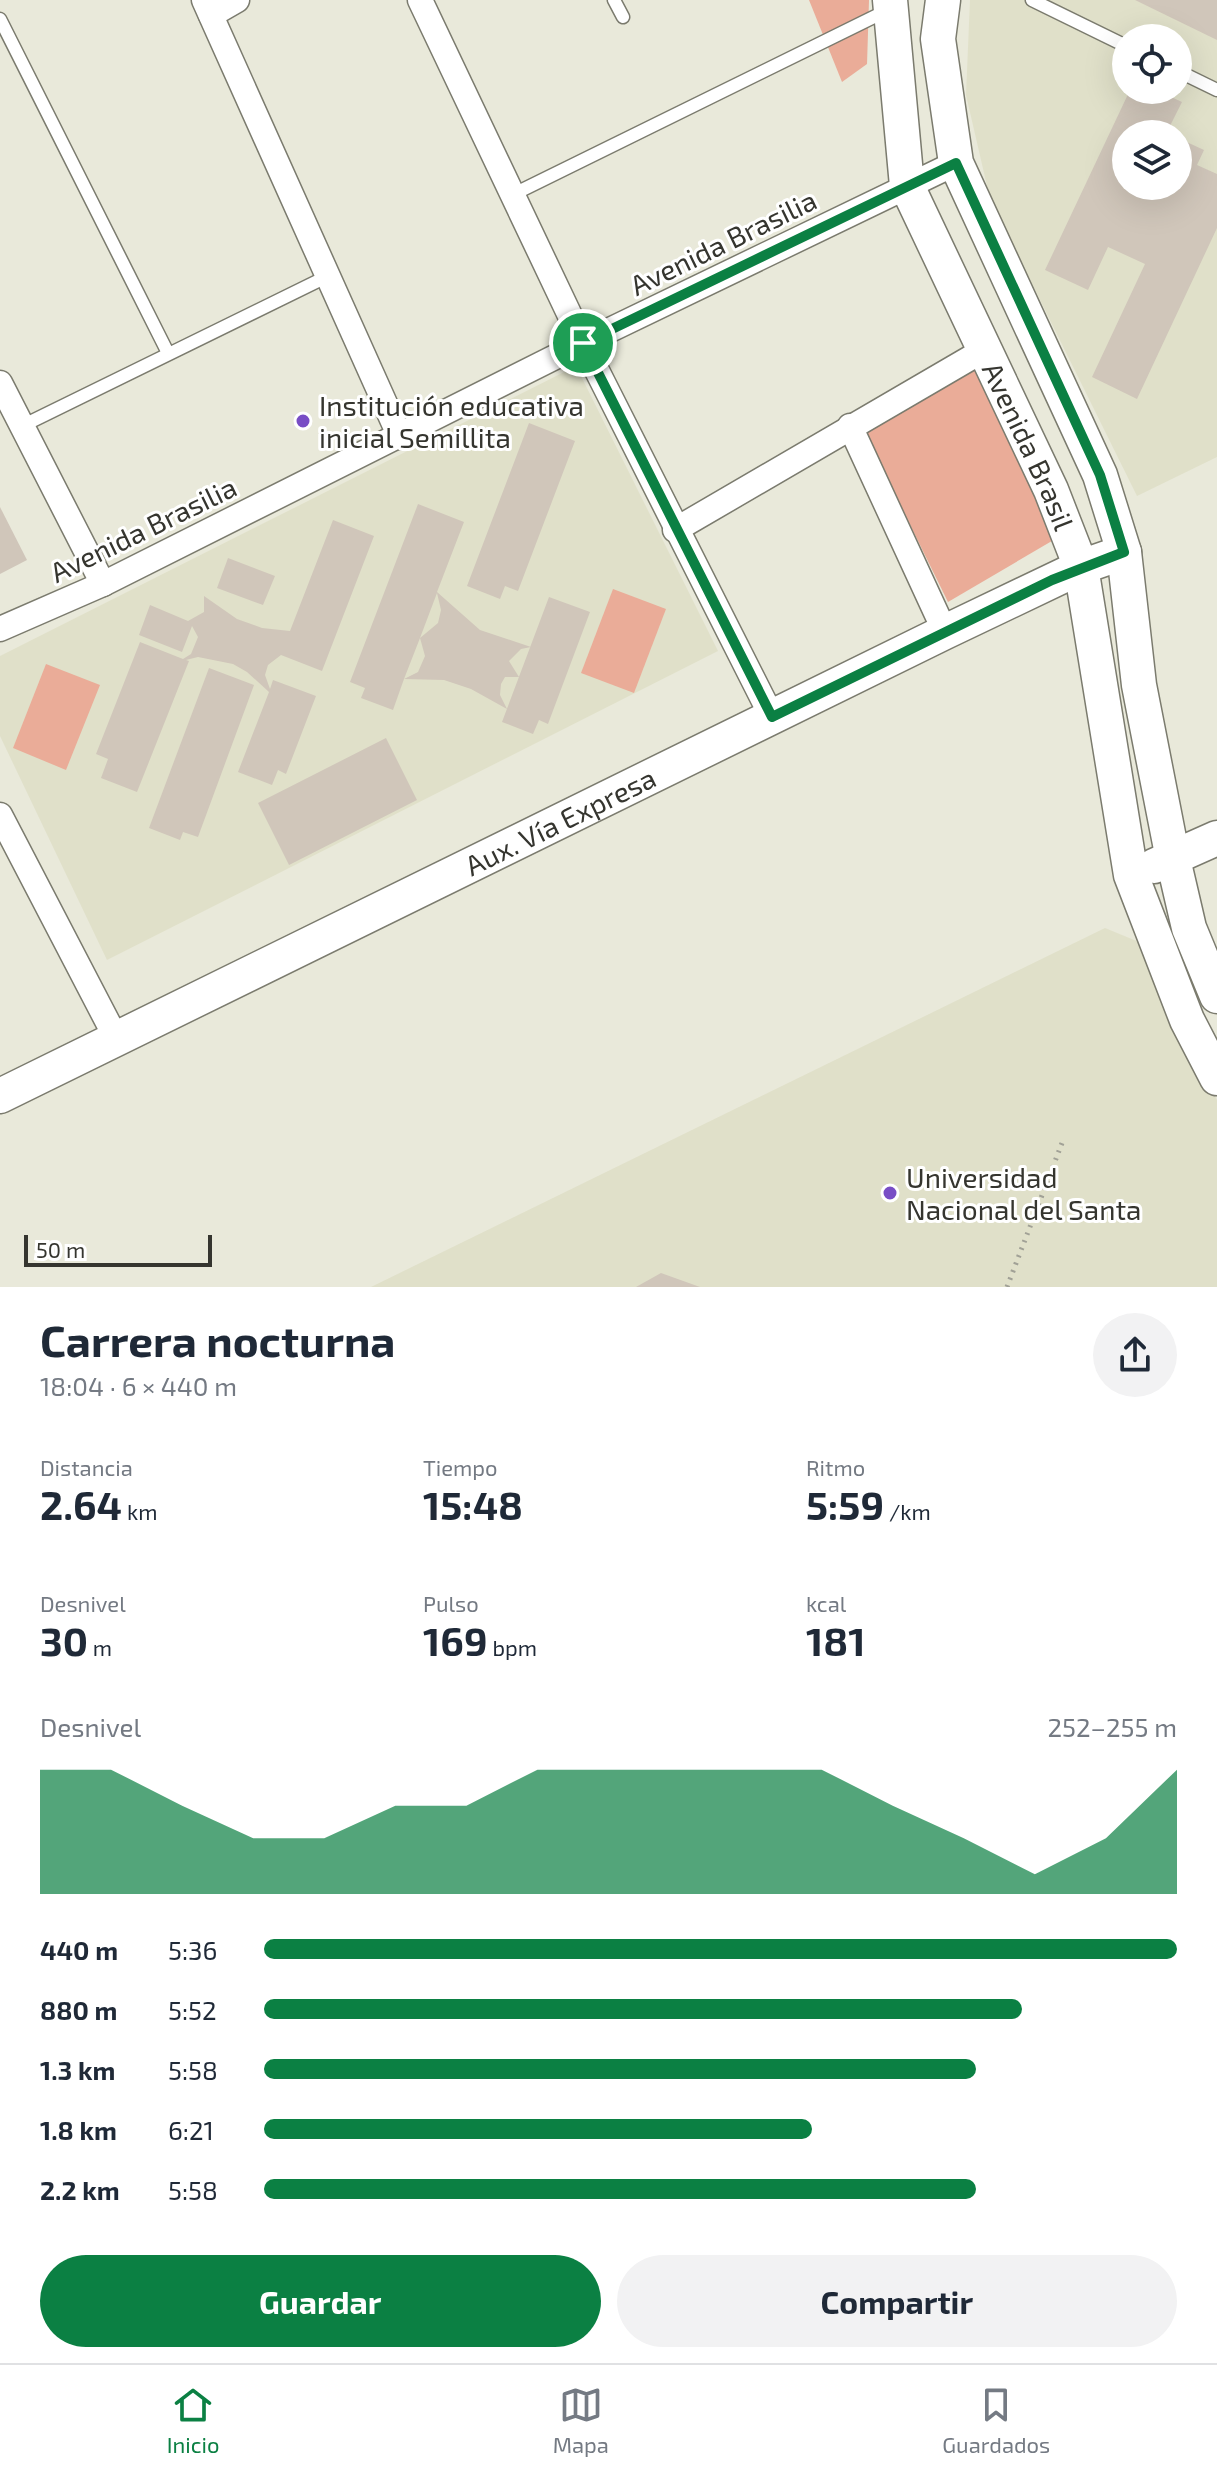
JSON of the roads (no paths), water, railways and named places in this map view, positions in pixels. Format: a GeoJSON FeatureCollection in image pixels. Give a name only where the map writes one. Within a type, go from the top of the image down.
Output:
{"type":"FeatureCollection","features":[{"type":"Feature","properties":{"kind":"main road","name":"Avenida Brasil"},"geometry":{"type":"LineString","coordinates":[[943,0],[938,39],[956,163],[1100,475],[1124,552],[1139,685],[1173,859],[1189,928],[1217,996]]}},
{"type":"Feature","properties":{"kind":"main road","name":"Avenida Brasil"},"geometry":{"type":"LineString","coordinates":[[889,5],[907,186],[1051,490],[1081,567],[1131,875],[1187,1020],[1217,1078]]}},
{"type":"Feature","properties":{"kind":"main road","name":"Aux. Vía Expresa"},"geometry":{"type":"LineString","coordinates":[[0,1096],[945,632],[1081,567],[1124,552]]}},
{"type":"Feature","properties":{"kind":"main road"},"geometry":{"type":"LineString","coordinates":[[1131,875],[1217,838]]}},
{"type":"Feature","properties":{"kind":"street"},"geometry":{"type":"LineString","coordinates":[[237,0],[208,8],[400,437]]}},
{"type":"Feature","properties":{"kind":"street"},"geometry":{"type":"LineString","coordinates":[[420,0],[583,343],[772,717]]}},
{"type":"Feature","properties":{"kind":"street","name":"Avenida Brasilia"},"geometry":{"type":"LineString","coordinates":[[0,629],[103,584],[583,343],[956,163]]}},
{"type":"Feature","properties":{"kind":"street"},"geometry":{"type":"LineString","coordinates":[[675,530],[984,350]]}},
{"type":"Feature","properties":{"kind":"street"},"geometry":{"type":"LineString","coordinates":[[0,383],[103,584]]}},
{"type":"Feature","properties":{"kind":"street"},"geometry":{"type":"LineString","coordinates":[[850,426],[945,632]]}},
{"type":"Feature","properties":{"kind":"street"},"geometry":{"type":"LineString","coordinates":[[0,815],[116,1038]]}},
{"type":"Feature","properties":{"kind":"lane"},"geometry":{"type":"LineString","coordinates":[[614,0],[623,17]]}},
{"type":"Feature","properties":{"kind":"lane"},"geometry":{"type":"LineString","coordinates":[[1034,1],[1112,39]]}},
{"type":"Feature","properties":{"kind":"lane"},"geometry":{"type":"LineString","coordinates":[[514,194],[889,5]]}},
{"type":"Feature","properties":{"kind":"lane"},"geometry":{"type":"LineString","coordinates":[[0,19],[168,353]]}},
{"type":"Feature","properties":{"kind":"lane"},"geometry":{"type":"LineString","coordinates":[[1192,78],[1217,90]]}},
{"type":"Feature","properties":{"kind":"lane"},"geometry":{"type":"LineString","coordinates":[[22,426],[328,276]]}},
{"type":"Feature","properties":{"kind":"place","name":"Institución educativa inicial Semillita"},"geometry":{"type":"Point","coordinates":[303,421]}},
{"type":"Feature","properties":{"kind":"place","name":"Universidad Nacional del Santa"},"geometry":{"type":"Point","coordinates":[890,1193]}}]}
